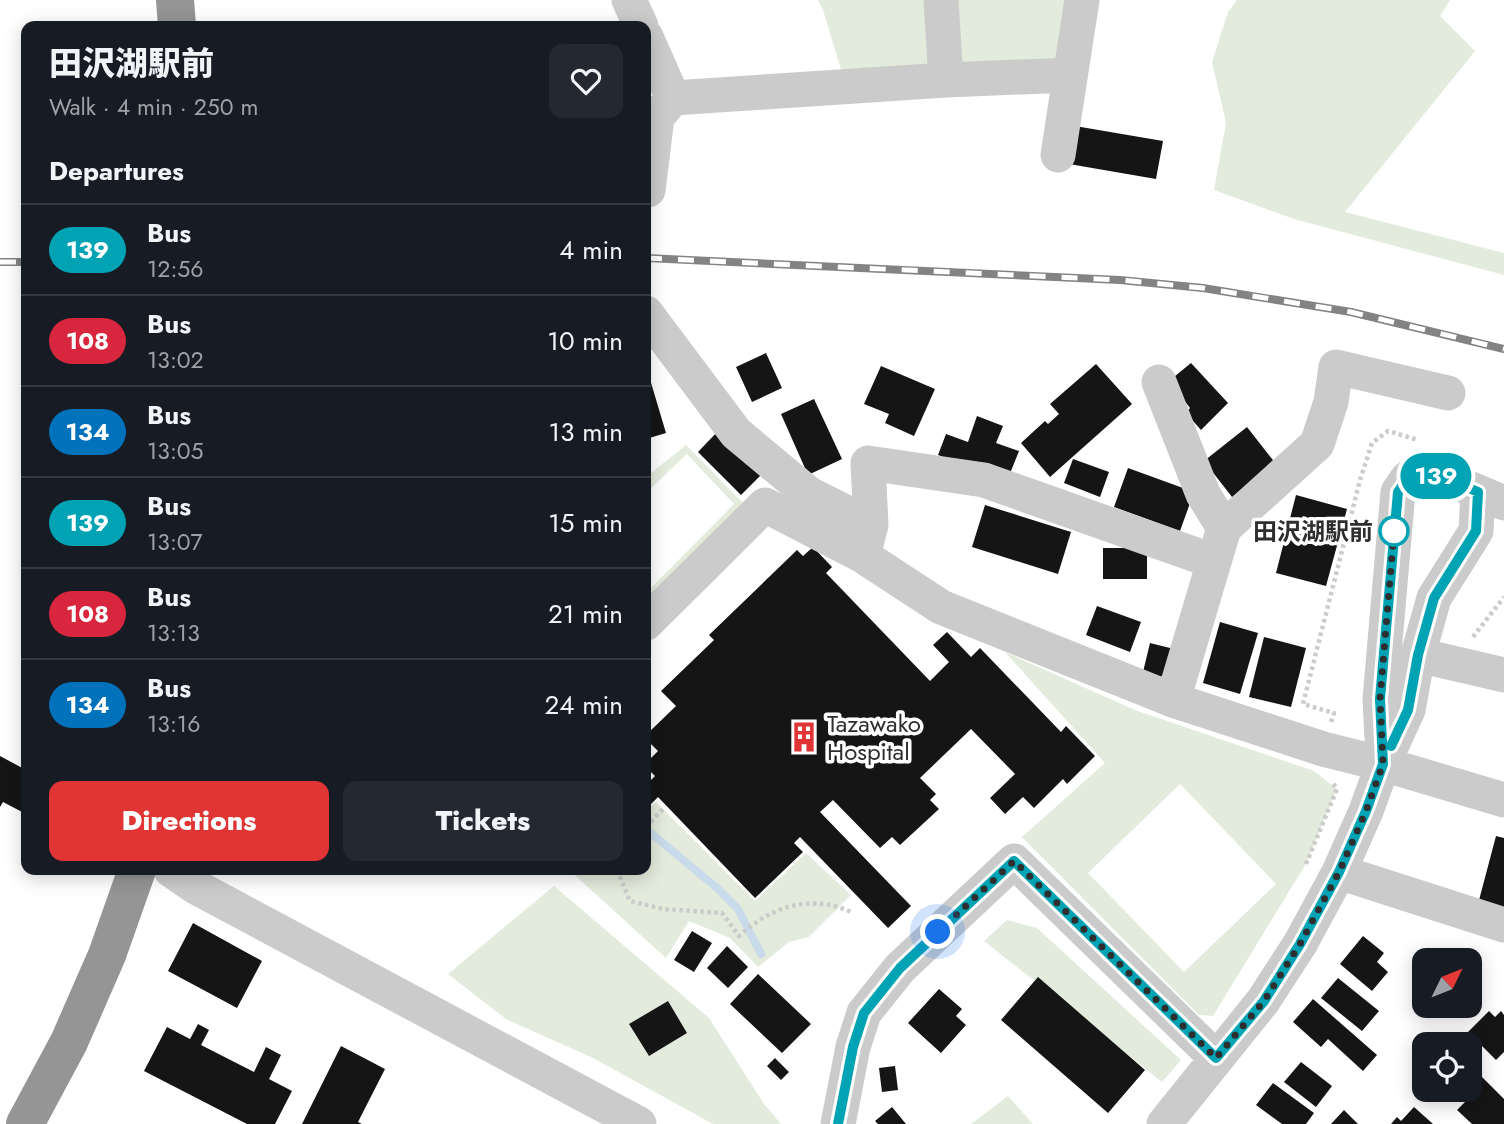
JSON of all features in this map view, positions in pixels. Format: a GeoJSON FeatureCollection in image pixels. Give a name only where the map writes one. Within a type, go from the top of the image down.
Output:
{"type":"FeatureCollection","features":[{"type":"Feature","properties":{"kind":"highway"},"geometry":{"type":"LineString","coordinates":[[176,0],[177,21]]}},
{"type":"Feature","properties":{"kind":"highway"},"geometry":{"type":"LineString","coordinates":[[25,1124],[69,1042],[107,956],[134,875]]}},
{"type":"Feature","properties":{"kind":"street"},"geometry":{"type":"LineString","coordinates":[[629,0],[639,21]]}},
{"type":"Feature","properties":{"kind":"street"},"geometry":{"type":"LineString","coordinates":[[941,0],[946,80]]}},
{"type":"Feature","properties":{"kind":"street"},"geometry":{"type":"LineString","coordinates":[[1058,155],[1082,0]]}},
{"type":"Feature","properties":{"kind":"street"},"geometry":{"type":"LineString","coordinates":[[651,48],[673,98]]}},
{"type":"Feature","properties":{"kind":"street"},"geometry":{"type":"LineString","coordinates":[[651,166],[657,117],[673,98],[946,80],[1069,75]]}},
{"type":"Feature","properties":{"kind":"street"},"geometry":{"type":"LineString","coordinates":[[651,320],[736,433],[867,540],[942,607],[1173,700],[1323,749],[1504,800]]}},
{"type":"Feature","properties":{"kind":"street"},"geometry":{"type":"LineString","coordinates":[[1173,700],[1224,528],[1317,444],[1331,402],[1336,367],[1448,393]]}},
{"type":"Feature","properties":{"kind":"street"},"geometry":{"type":"LineString","coordinates":[[1158,382],[1203,494],[1224,528]]}},
{"type":"Feature","properties":{"kind":"street"},"geometry":{"type":"LineString","coordinates":[[867,540],[868,463],[984,480],[1213,561]]}},
{"type":"Feature","properties":{"kind":"street"},"geometry":{"type":"LineString","coordinates":[[1164,1124],[1264,1001],[1300,944],[1339,872],[1408,710],[1418,655],[1434,598],[1476,531],[1491,498],[1455,482],[1417,471],[1398,492],[1380,699],[1383,764]]}},
{"type":"Feature","properties":{"kind":"street"},"geometry":{"type":"LineString","coordinates":[[651,618],[765,505],[867,540]]}},
{"type":"Feature","properties":{"kind":"street"},"geometry":{"type":"LineString","coordinates":[[1418,655],[1504,675]]}},
{"type":"Feature","properties":{"kind":"street"},"geometry":{"type":"LineString","coordinates":[[838,1124],[853,1047],[864,1013],[900,968],[1014,861],[1216,1058]]}},
{"type":"Feature","properties":{"kind":"street"},"geometry":{"type":"LineString","coordinates":[[1339,872],[1504,925]]}},
{"type":"Feature","properties":{"kind":"street"},"geometry":{"type":"LineString","coordinates":[[178,875],[194,886],[639,1124]]}},
{"type":"Feature","properties":{"kind":"path"},"geometry":{"type":"LineString","coordinates":[[1300,874],[1337,789],[1321,765],[1334,713],[1303,704],[1368,456],[1372,443],[1388,431],[1424,442]]}},
{"type":"Feature","properties":{"kind":"path"},"geometry":{"type":"LineString","coordinates":[[1466,646],[1504,597]]}},
{"type":"Feature","properties":{"kind":"path"},"geometry":{"type":"LineString","coordinates":[[651,822],[665,807]]}},
{"type":"Feature","properties":{"kind":"path"},"geometry":{"type":"LineString","coordinates":[[619,875],[630,901],[663,909],[722,913],[739,936],[756,919],[804,902],[825,902],[853,913]]}},
{"type":"Feature","properties":{"kind":"green space"},"geometry":{"type":"Polygon","coordinates":[[[818,0],[933,0],[936,71],[843,76],[818,0]]]}},
{"type":"Feature","properties":{"kind":"green space"},"geometry":{"type":"Polygon","coordinates":[[[947,0],[1074,0],[1064,69],[953,71],[947,0]]]}},
{"type":"Feature","properties":{"kind":"green space"},"geometry":{"type":"Polygon","coordinates":[[[1237,0],[1450,0],[1440,16],[1475,51],[1345,212],[1504,253],[1504,275],[1294,219],[1214,190],[1226,123],[1212,62],[1228,12],[1237,0]]]}},
{"type":"Feature","properties":{"kind":"green space"},"geometry":{"type":"Polygon","coordinates":[[[686,445],[747,507],[651,604],[651,588],[734,504],[687,454],[651,488],[651,473],[686,445]]]}},
{"type":"Feature","properties":{"kind":"green space"},"geometry":{"type":"Polygon","coordinates":[[[1005,652],[1135,710],[1314,771],[1337,789],[1307,862],[1213,1016],[1199,1015],[1022,837],[1105,763],[1005,652]],[[1180,784],[1088,873],[1184,972],[1276,884],[1180,784]]]}},
{"type":"Feature","properties":{"kind":"green space"},"geometry":{"type":"Polygon","coordinates":[[[656,802],[755,901],[806,853],[851,895],[809,937],[789,942],[758,967],[730,938],[689,921],[666,958],[575,875],[651,875],[651,806],[656,802]]]}},
{"type":"Feature","properties":{"kind":"green space"},"geometry":{"type":"Polygon","coordinates":[[[554,886],[709,1018],[764,1104],[781,1124],[713,1124],[593,1058],[506,1019],[448,974],[554,886]],[[668,1001],[629,1025],[649,1056],[687,1033],[668,1001]]]}},
{"type":"Feature","properties":{"kind":"green space"},"geometry":{"type":"Polygon","coordinates":[[[1007,920],[1037,928],[1181,1060],[1162,1082],[984,941],[1007,920]]]}},
{"type":"Feature","properties":{"kind":"green space"},"geometry":{"type":"Polygon","coordinates":[[[1008,1096],[1033,1124],[971,1124],[1008,1096]]]}},
{"type":"Feature","properties":{"kind":"building"},"geometry":{"type":"Polygon","coordinates":[[[1075,126],[1163,141],[1156,179],[1069,164],[1075,126]]]}},
{"type":"Feature","properties":{"kind":"building"},"geometry":{"type":"Polygon","coordinates":[[[766,353],[782,388],[752,402],[736,367],[766,353]]]}},
{"type":"Feature","properties":{"kind":"building"},"geometry":{"type":"Polygon","coordinates":[[[1191,363],[1228,403],[1201,430],[1186,413],[1190,408],[1169,381],[1191,363]]]}},
{"type":"Feature","properties":{"kind":"building"},"geometry":{"type":"Polygon","coordinates":[[[1096,364],[1132,404],[1050,477],[1021,443],[1045,421],[1048,424],[1059,414],[1050,404],[1096,364]]]}},
{"type":"Feature","properties":{"kind":"building"},"geometry":{"type":"Polygon","coordinates":[[[881,366],[935,389],[914,436],[885,423],[889,414],[864,404],[881,366]]]}},
{"type":"Feature","properties":{"kind":"building"},"geometry":{"type":"Polygon","coordinates":[[[651,383],[666,433],[651,438],[651,383]]]}},
{"type":"Feature","properties":{"kind":"building"},"geometry":{"type":"Polygon","coordinates":[[[814,399],[842,459],[808,475],[781,414],[814,399]]]}},
{"type":"Feature","properties":{"kind":"building"},"geometry":{"type":"Polygon","coordinates":[[[977,416],[1003,426],[996,443],[1019,451],[1007,481],[938,455],[946,434],[968,442],[977,416]]]}},
{"type":"Feature","properties":{"kind":"building"},"geometry":{"type":"Polygon","coordinates":[[[1247,427],[1276,464],[1232,497],[1204,461],[1247,427]]]}},
{"type":"Feature","properties":{"kind":"building"},"geometry":{"type":"Polygon","coordinates":[[[719,430],[762,474],[741,495],[698,452],[719,430]]]}},
{"type":"Feature","properties":{"kind":"building"},"geometry":{"type":"Polygon","coordinates":[[[1073,459],[1109,472],[1100,497],[1064,483],[1073,459]]]}},
{"type":"Feature","properties":{"kind":"building"},"geometry":{"type":"Polygon","coordinates":[[[1128,468],[1194,492],[1180,531],[1114,507],[1128,468]]]}},
{"type":"Feature","properties":{"kind":"building"},"geometry":{"type":"Polygon","coordinates":[[[1296,495],[1347,509],[1326,586],[1276,573],[1296,495]]]}},
{"type":"Feature","properties":{"kind":"building"},"geometry":{"type":"Polygon","coordinates":[[[985,505],[1071,532],[1058,574],[972,547],[985,505]]]}},
{"type":"Feature","properties":{"kind":"building","name":"Tazawako Hospital"},"geometry":{"type":"Polygon","coordinates":[[[813,547],[832,567],[826,573],[930,681],[949,662],[933,645],[947,632],[971,657],[980,648],[1061,732],[1066,726],[1095,756],[1067,784],[1063,779],[1034,808],[1023,797],[1005,814],[990,798],[1015,774],[971,729],[920,778],[936,794],[930,800],[939,809],[900,845],[892,837],[880,848],[833,800],[820,812],[911,906],[888,928],[800,837],[794,843],[803,852],[755,898],[658,797],[651,804],[651,780],[655,776],[651,772],[651,758],[658,751],[651,744],[651,730],[676,706],[661,691],[714,640],[709,635],[797,550],[803,556],[813,547]]]}},
{"type":"Feature","properties":{"kind":"building"},"geometry":{"type":"Polygon","coordinates":[[[1103,548],[1147,548],[1147,579],[1103,579],[1103,548]]]}},
{"type":"Feature","properties":{"kind":"building"},"geometry":{"type":"Polygon","coordinates":[[[1097,606],[1141,622],[1130,652],[1086,635],[1097,606]]]}},
{"type":"Feature","properties":{"kind":"building"},"geometry":{"type":"Polygon","coordinates":[[[1220,622],[1258,633],[1240,694],[1203,683],[1220,622]]]}},
{"type":"Feature","properties":{"kind":"building"},"geometry":{"type":"Polygon","coordinates":[[[1264,637],[1306,648],[1291,707],[1249,697],[1264,637]]]}},
{"type":"Feature","properties":{"kind":"building"},"geometry":{"type":"Polygon","coordinates":[[[1150,643],[1174,649],[1167,678],[1143,672],[1150,643]]]}},
{"type":"Feature","properties":{"kind":"building"},"geometry":{"type":"Polygon","coordinates":[[[0,756],[21,767],[21,811],[3,802],[0,807],[0,756]]]}},
{"type":"Feature","properties":{"kind":"building"},"geometry":{"type":"Polygon","coordinates":[[[1496,836],[1504,838],[1504,911],[1478,904],[1496,836]]]}},
{"type":"Feature","properties":{"kind":"building"},"geometry":{"type":"Polygon","coordinates":[[[193,923],[262,961],[237,1008],[168,971],[193,923]]]}},
{"type":"Feature","properties":{"kind":"building"},"geometry":{"type":"Polygon","coordinates":[[[692,931],[712,943],[694,972],[674,960],[692,931]]]}},
{"type":"Feature","properties":{"kind":"building"},"geometry":{"type":"Polygon","coordinates":[[[1363,936],[1384,953],[1377,962],[1388,972],[1372,991],[1340,964],[1363,936]]]}},
{"type":"Feature","properties":{"kind":"building"},"geometry":{"type":"Polygon","coordinates":[[[727,946],[748,967],[728,988],[707,968],[727,946]]]}},
{"type":"Feature","properties":{"kind":"building"},"geometry":{"type":"Polygon","coordinates":[[[758,974],[811,1024],[782,1053],[730,1004],[758,974]]]}},
{"type":"Feature","properties":{"kind":"building"},"geometry":{"type":"Polygon","coordinates":[[[1038,977],[1145,1070],[1108,1113],[1001,1020],[1038,977]]]}},
{"type":"Feature","properties":{"kind":"building"},"geometry":{"type":"Polygon","coordinates":[[[1338,978],[1379,1011],[1362,1031],[1321,998],[1338,978]]]}},
{"type":"Feature","properties":{"kind":"building"},"geometry":{"type":"Polygon","coordinates":[[[939,989],[962,1009],[956,1016],[966,1025],[941,1053],[908,1023],[939,989]]]}},
{"type":"Feature","properties":{"kind":"building"},"geometry":{"type":"Polygon","coordinates":[[[1313,999],[1377,1055],[1363,1071],[1328,1039],[1321,1047],[1293,1022],[1313,999]]]}},
{"type":"Feature","properties":{"kind":"building"},"geometry":{"type":"Polygon","coordinates":[[[668,1001],[687,1033],[649,1056],[629,1024],[668,1001]]]}},
{"type":"Feature","properties":{"kind":"building"},"geometry":{"type":"Polygon","coordinates":[[[1489,1011],[1495,1017],[1501,1011],[1504,1015],[1504,1052],[1496,1060],[1482,1046],[1482,1032],[1468,1032],[1489,1011]]]}},
{"type":"Feature","properties":{"kind":"building"},"geometry":{"type":"Polygon","coordinates":[[[198,1024],[209,1030],[201,1045],[254,1072],[266,1047],[281,1055],[269,1079],[292,1091],[275,1124],[247,1124],[144,1071],[167,1027],[190,1039],[198,1024]]]}},
{"type":"Feature","properties":{"kind":"building"},"geometry":{"type":"Polygon","coordinates":[[[341,1046],[385,1069],[358,1122],[362,1124],[302,1124],[341,1046]]]}},
{"type":"Feature","properties":{"kind":"building"},"geometry":{"type":"Polygon","coordinates":[[[775,1058],[789,1072],[781,1080],[767,1066],[775,1058]]]}},
{"type":"Feature","properties":{"kind":"building"},"geometry":{"type":"Polygon","coordinates":[[[1301,1062],[1332,1086],[1316,1107],[1284,1082],[1301,1062]]]}},
{"type":"Feature","properties":{"kind":"building"},"geometry":{"type":"Polygon","coordinates":[[[895,1066],[898,1090],[882,1092],[879,1068],[895,1066]]]}},
{"type":"Feature","properties":{"kind":"building"},"geometry":{"type":"Polygon","coordinates":[[[1482,1077],[1504,1099],[1504,1124],[1472,1124],[1457,1110],[1465,1102],[1482,1102],[1482,1077]]]}},
{"type":"Feature","properties":{"kind":"building"},"geometry":{"type":"Polygon","coordinates":[[[1273,1083],[1314,1113],[1306,1124],[1282,1124],[1256,1105],[1273,1083]]]}},
{"type":"Feature","properties":{"kind":"building"},"geometry":{"type":"Polygon","coordinates":[[[892,1107],[906,1124],[878,1124],[875,1121],[892,1107]]]}},
{"type":"Feature","properties":{"kind":"building"},"geometry":{"type":"Polygon","coordinates":[[[1414,1107],[1433,1124],[1391,1124],[1397,1117],[1401,1121],[1414,1107]]]}},
{"type":"Feature","properties":{"kind":"building"},"geometry":{"type":"Polygon","coordinates":[[[1344,1110],[1358,1124],[1331,1124],[1344,1110]]]}},
{"type":"Feature","properties":{"kind":"waterway"},"geometry":{"type":"LineString","coordinates":[[651,833],[738,909],[761,954]]}},
{"type":"Feature","properties":{"kind":"railway"},"geometry":{"type":"LineString","coordinates":[[651,258],[1120,280],[1203,288],[1351,312],[1504,349]]}},
{"type":"Feature","properties":{"kind":"railway"},"geometry":{"type":"LineString","coordinates":[[0,262],[21,262]]}},
{"type":"Feature","properties":{"kind":"bus line","name":"139"},"geometry":{"type":"LineString","coordinates":[[838,1124],[853,1047],[864,1013],[900,968],[1014,861],[1216,1058],[1264,1001],[1300,944],[1339,872],[1383,764],[1380,699],[1398,492],[1417,471],[1478,492],[1476,531],[1434,598],[1418,655],[1408,710],[1391,746]]}},
{"type":"Feature","properties":{"kind":"place","name":"田沢湖駅前"},"geometry":{"type":"Point","coordinates":[1394,531]}},
{"type":"Feature","properties":{"kind":"place","name":"Tazawako Hospital"},"geometry":{"type":"Point","coordinates":[804,737]}},
{"type":"Feature","properties":{"kind":"route"},"geometry":{"type":"LineString","coordinates":[[938,932],[1014,861],[1216,1058],[1264,1001],[1300,944],[1339,872],[1383,764],[1380,699],[1395,520],[1394,531]]}}]}
